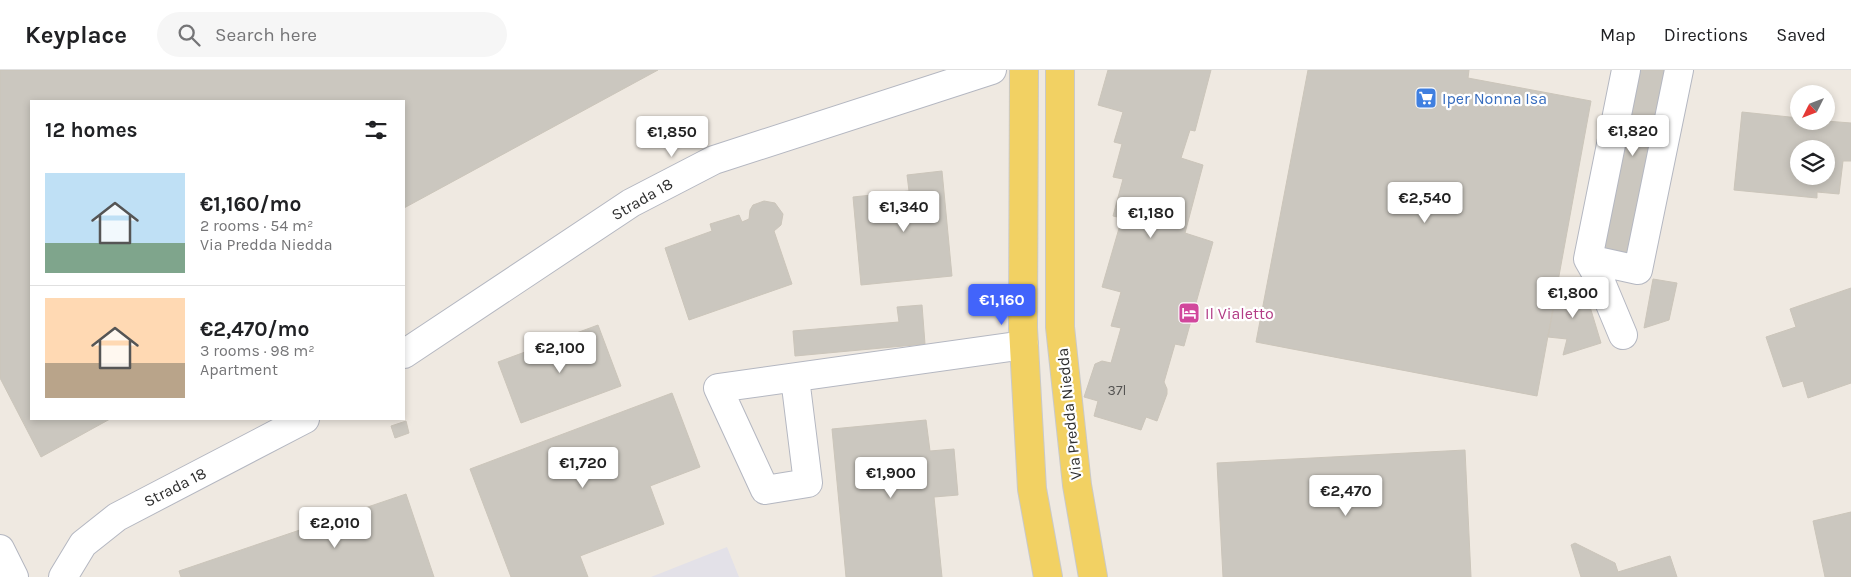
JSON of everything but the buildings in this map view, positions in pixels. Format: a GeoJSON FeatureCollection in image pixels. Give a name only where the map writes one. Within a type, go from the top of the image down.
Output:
{"type":"FeatureCollection","features":[{"type":"Feature","properties":{"kind":"main road"},"geometry":{"type":"LineString","coordinates":[[1024,70],[1024,346],[1032,489],[1048,577]]}},
{"type":"Feature","properties":{"kind":"main road","name":"Via Predda Niedda"},"geometry":{"type":"LineString","coordinates":[[1060,70],[1060,327],[1076,485],[1093,577]]}},
{"type":"Feature","properties":{"kind":"street","name":"Strada 18"},"geometry":{"type":"LineString","coordinates":[[405,353],[631,203],[714,160],[992,70]]}},
{"type":"Feature","properties":{"kind":"street"},"geometry":{"type":"LineString","coordinates":[[1623,335],[1600,280],[1588,259],[1626,70]]}},
{"type":"Feature","properties":{"kind":"street"},"geometry":{"type":"LineString","coordinates":[[1588,259],[1638,270],[1679,70]]}},
{"type":"Feature","properties":{"kind":"street"},"geometry":{"type":"LineString","coordinates":[[795,378],[1024,346]]}},
{"type":"Feature","properties":{"kind":"street","name":"Strada 18"},"geometry":{"type":"LineString","coordinates":[[64,577],[83,544],[117,517],[303,420]]}},
{"type":"Feature","properties":{"kind":"street"},"geometry":{"type":"LineString","coordinates":[[0,549],[14,577]]}},
{"type":"Feature","properties":{"kind":"shaded area"},"geometry":{"type":"Polygon","coordinates":[[[727,547],[739,577],[651,577],[727,547]]]}},
{"type":"Feature","properties":{"kind":"place","name":"Iper Nonna Isa"},"geometry":{"type":"Point","coordinates":[1426,98]}},
{"type":"Feature","properties":{"kind":"place","name":"Il Vialetto"},"geometry":{"type":"Point","coordinates":[1189,313]}}]}
